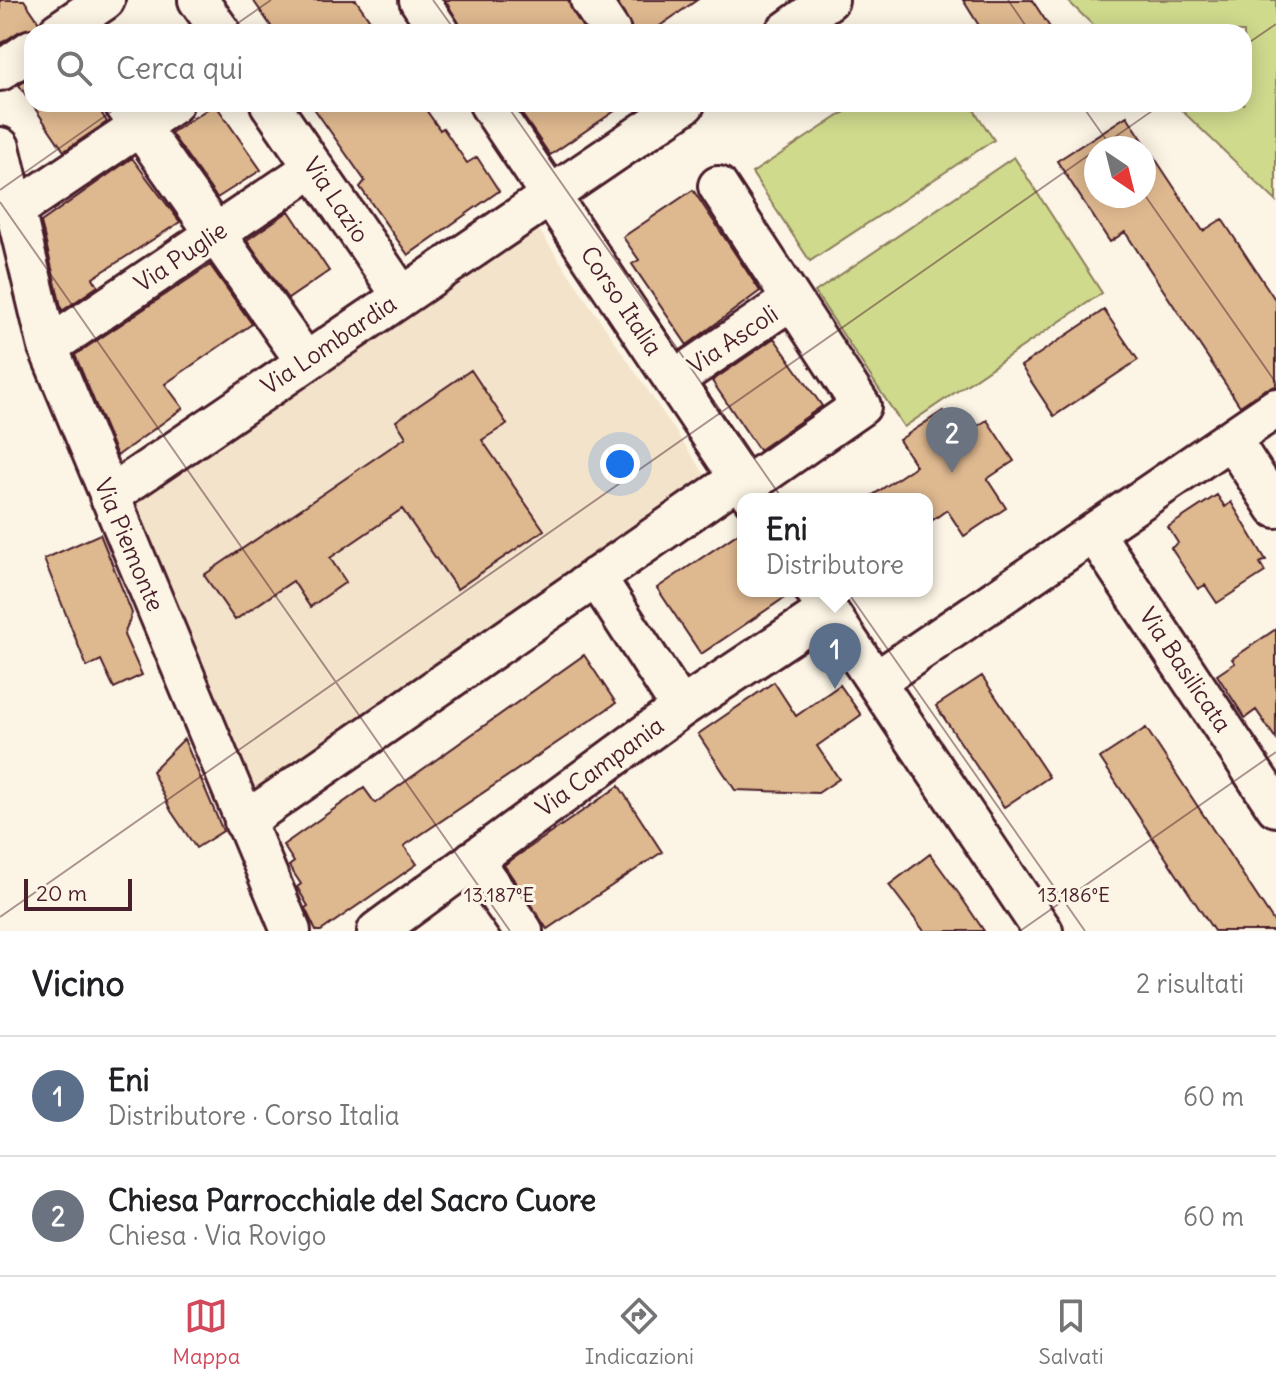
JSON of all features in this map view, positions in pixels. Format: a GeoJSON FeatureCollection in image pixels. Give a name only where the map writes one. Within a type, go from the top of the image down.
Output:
{"type":"FeatureCollection","features":[{"type":"Feature","properties":{"kind":"street"},"geometry":{"type":"LineString","coordinates":[[65,22],[105,0]]}},
{"type":"Feature","properties":{"kind":"street"},"geometry":{"type":"LineString","coordinates":[[198,0],[215,24]]}},
{"type":"Feature","properties":{"kind":"street"},"geometry":{"type":"LineString","coordinates":[[590,0],[606,24]]}},
{"type":"Feature","properties":{"kind":"street"},"geometry":{"type":"LineString","coordinates":[[796,24],[829,0]]}},
{"type":"Feature","properties":{"kind":"street"},"geometry":{"type":"LineString","coordinates":[[0,71],[24,54]]}},
{"type":"Feature","properties":{"kind":"street","name":"Via Lazio"},"geometry":{"type":"LineString","coordinates":[[283,112],[314,167],[402,296]]}},
{"type":"Feature","properties":{"kind":"street","name":"Corso Italia"},"geometry":{"type":"LineString","coordinates":[[494,112],[746,488]]}},
{"type":"Feature","properties":{"kind":"street","name":"Via Lombardia"},"geometry":{"type":"LineString","coordinates":[[109,496],[550,195],[664,112]]}},
{"type":"Feature","properties":{"kind":"street"},"geometry":{"type":"LineString","coordinates":[[14,211],[132,116],[305,361]]}},
{"type":"Feature","properties":{"kind":"street","name":"Via Piemonte"},"geometry":{"type":"LineString","coordinates":[[0,147],[48,347],[291,931]]}},
{"type":"Feature","properties":{"kind":"street","name":"Via Puglie"},"geometry":{"type":"LineString","coordinates":[[48,347],[314,167]]}},
{"type":"Feature","properties":{"kind":"street"},"geometry":{"type":"LineString","coordinates":[[718,186],[861,406],[746,488]]}},
{"type":"Feature","properties":{"kind":"street","name":"Via Ascoli"},"geometry":{"type":"LineString","coordinates":[[674,380],[791,300]]}},
{"type":"Feature","properties":{"kind":"street"},"geometry":{"type":"LineString","coordinates":[[876,681],[1276,408]]}},
{"type":"Feature","properties":{"kind":"street"},"geometry":{"type":"LineString","coordinates":[[1231,439],[1276,508]]}},
{"type":"Feature","properties":{"kind":"street"},"geometry":{"type":"LineString","coordinates":[[244,822],[596,577],[737,493]]}},
{"type":"Feature","properties":{"kind":"street","name":"Via Basilicata"},"geometry":{"type":"LineString","coordinates":[[1094,533],[1276,807]]}},
{"type":"Feature","properties":{"kind":"street"},"geometry":{"type":"LineString","coordinates":[[596,577],[681,708]]}},
{"type":"Feature","properties":{"kind":"street"},"geometry":{"type":"LineString","coordinates":[[821,600],[1043,931]]}},
{"type":"Feature","properties":{"kind":"street","name":"Via Campania"},"geometry":{"type":"LineString","coordinates":[[377,931],[681,708],[821,600]]}},
{"type":"Feature","properties":{"kind":"street"},"geometry":{"type":"LineString","coordinates":[[473,860],[523,931]]}},
{"type":"Feature","properties":{"kind":"shaded area"},"geometry":{"type":"Polygon","coordinates":[[[537,227],[712,485],[257,798],[130,506],[537,227]]]}},
{"type":"Feature","properties":{"kind":"green space"},"geometry":{"type":"Polygon","coordinates":[[[1067,0],[1276,0],[1276,201],[1183,112],[1252,112],[1252,24],[1092,24],[1067,0]]]}},
{"type":"Feature","properties":{"kind":"green space"},"geometry":{"type":"Polygon","coordinates":[[[845,112],[975,112],[994,140],[810,261],[752,173],[845,112]]]}},
{"type":"Feature","properties":{"kind":"green space"},"geometry":{"type":"Polygon","coordinates":[[[1014,157],[1102,293],[904,427],[815,292],[1014,157]]]}},
{"type":"Feature","properties":{"kind":"building"},"geometry":{"type":"Polygon","coordinates":[[[0,0],[24,0],[38,24],[24,24],[24,30],[0,44],[0,0]]]}},
{"type":"Feature","properties":{"kind":"building"},"geometry":{"type":"Polygon","coordinates":[[[253,0],[356,0],[371,22],[368,24],[270,24],[253,0]]]}},
{"type":"Feature","properties":{"kind":"building"},"geometry":{"type":"Polygon","coordinates":[[[445,0],[568,0],[581,24],[459,24],[445,0]]]}},
{"type":"Feature","properties":{"kind":"building"},"geometry":{"type":"Polygon","coordinates":[[[616,0],[697,0],[662,24],[629,24],[616,0]]]}},
{"type":"Feature","properties":{"kind":"building"},"geometry":{"type":"Polygon","coordinates":[[[963,0],[1032,0],[1048,24],[978,24],[963,0]]]}},
{"type":"Feature","properties":{"kind":"building"},"geometry":{"type":"Polygon","coordinates":[[[37,112],[101,112],[107,122],[64,151],[37,112]]]}},
{"type":"Feature","properties":{"kind":"building"},"geometry":{"type":"Polygon","coordinates":[[[203,112],[221,112],[261,170],[217,198],[171,133],[203,112]]]}},
{"type":"Feature","properties":{"kind":"building"},"geometry":{"type":"Polygon","coordinates":[[[317,112],[428,112],[440,130],[443,128],[467,163],[477,157],[499,191],[408,255],[360,187],[365,181],[317,112]]]}},
{"type":"Feature","properties":{"kind":"building"},"geometry":{"type":"Polygon","coordinates":[[[520,112],[613,112],[550,155],[520,112]]]}},
{"type":"Feature","properties":{"kind":"building"},"geometry":{"type":"Polygon","coordinates":[[[1127,116],[1140,136],[1096,136],[1127,116]]]}},
{"type":"Feature","properties":{"kind":"building"},"geometry":{"type":"Polygon","coordinates":[[[1084,144],[1084,202],[1057,161],[1084,144]]]}},
{"type":"Feature","properties":{"kind":"building"},"geometry":{"type":"Polygon","coordinates":[[[132,158],[180,222],[93,278],[98,286],[62,311],[41,222],[132,158]]]}},
{"type":"Feature","properties":{"kind":"building"},"geometry":{"type":"Polygon","coordinates":[[[1156,160],[1203,231],[1222,219],[1276,301],[1276,386],[1240,406],[1125,232],[1110,242],[1088,208],[1156,208],[1156,160]]]}},
{"type":"Feature","properties":{"kind":"building"},"geometry":{"type":"Polygon","coordinates":[[[693,190],[760,291],[687,345],[632,264],[639,260],[623,237],[693,190]]]}},
{"type":"Feature","properties":{"kind":"building"},"geometry":{"type":"Polygon","coordinates":[[[289,211],[329,271],[288,299],[247,240],[289,211]]]}},
{"type":"Feature","properties":{"kind":"building"},"geometry":{"type":"Polygon","coordinates":[[[210,265],[252,324],[165,384],[183,408],[117,456],[75,355],[210,265]]]}},
{"type":"Feature","properties":{"kind":"building"},"geometry":{"type":"Polygon","coordinates":[[[1104,310],[1138,360],[1054,416],[1021,366],[1104,310]]]}},
{"type":"Feature","properties":{"kind":"building"},"geometry":{"type":"Polygon","coordinates":[[[774,338],[822,406],[759,450],[712,381],[774,338]]]}},
{"type":"Feature","properties":{"kind":"building"},"geometry":{"type":"Polygon","coordinates":[[[471,370],[507,424],[482,440],[544,530],[457,589],[402,509],[330,558],[346,582],[310,607],[293,581],[235,620],[204,575],[406,437],[396,421],[471,370]]]}},
{"type":"Feature","properties":{"kind":"building"},"geometry":{"type":"Polygon","coordinates":[[[943,411],[960,437],[987,420],[1014,461],[987,479],[1006,508],[964,536],[947,510],[933,520],[933,493],[876,493],[916,466],[899,440],[943,411]]]}},
{"type":"Feature","properties":{"kind":"building"},"geometry":{"type":"Polygon","coordinates":[[[1217,495],[1225,507],[1231,502],[1266,560],[1260,563],[1265,572],[1217,603],[1205,585],[1198,589],[1171,548],[1178,543],[1168,527],[1217,495]]]}},
{"type":"Feature","properties":{"kind":"building"},"geometry":{"type":"Polygon","coordinates":[[[100,534],[132,613],[124,635],[142,675],[114,688],[101,660],[87,667],[44,559],[100,534]]]}},
{"type":"Feature","properties":{"kind":"building"},"geometry":{"type":"Polygon","coordinates":[[[737,534],[737,597],[786,597],[701,654],[657,588],[737,534]]]}},
{"type":"Feature","properties":{"kind":"building"},"geometry":{"type":"Polygon","coordinates":[[[1276,629],[1276,739],[1256,710],[1245,718],[1217,675],[1235,663],[1232,659],[1276,629]]]}},
{"type":"Feature","properties":{"kind":"building"},"geometry":{"type":"Polygon","coordinates":[[[584,655],[616,703],[404,846],[417,864],[321,931],[316,931],[305,908],[308,906],[297,887],[301,884],[289,866],[294,862],[283,845],[364,788],[375,803],[584,655]]]}},
{"type":"Feature","properties":{"kind":"building"},"geometry":{"type":"Polygon","coordinates":[[[982,676],[1049,777],[1004,807],[936,706],[982,676]]]}},
{"type":"Feature","properties":{"kind":"building"},"geometry":{"type":"Polygon","coordinates":[[[774,682],[796,716],[840,685],[861,715],[817,746],[839,779],[818,793],[735,790],[698,734],[774,682]]]}},
{"type":"Feature","properties":{"kind":"building"},"geometry":{"type":"Polygon","coordinates":[[[1146,728],[1276,925],[1276,931],[1214,931],[1100,758],[1146,728]]]}},
{"type":"Feature","properties":{"kind":"building"},"geometry":{"type":"Polygon","coordinates":[[[184,739],[223,831],[196,848],[171,811],[152,771],[184,739]]]}},
{"type":"Feature","properties":{"kind":"building"},"geometry":{"type":"Polygon","coordinates":[[[619,786],[662,852],[547,929],[504,865],[619,786]]]}},
{"type":"Feature","properties":{"kind":"building"},"geometry":{"type":"Polygon","coordinates":[[[930,854],[984,931],[924,931],[889,885],[930,854]]]}},
{"type":"Feature","properties":{"kind":"place","name":"Chiesa Parrocchiale del Sacro Cuore"},"geometry":{"type":"Point","coordinates":[952,473]}},
{"type":"Feature","properties":{"kind":"place","name":"Eni"},"geometry":{"type":"Point","coordinates":[835,689]}}]}
